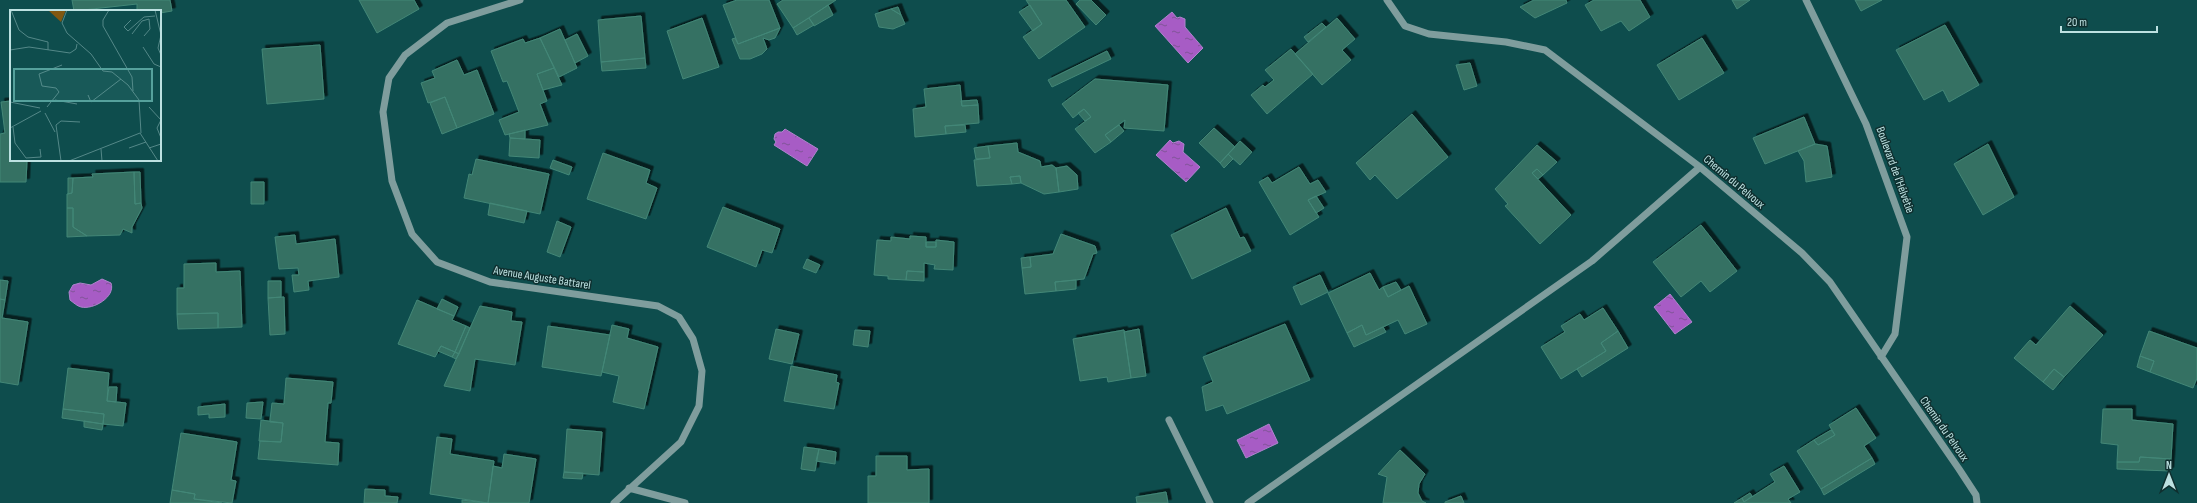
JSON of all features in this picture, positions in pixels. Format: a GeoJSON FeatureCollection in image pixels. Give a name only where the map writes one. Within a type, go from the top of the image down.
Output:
{"type":"FeatureCollection","features":[{"type":"Feature","properties":{"kind":"street","name":"Avenue Auguste Battarel"},"geometry":{"type":"LineString","coordinates":[[520,0],[447,23],[405,55],[389,78],[383,112],[392,181],[412,234],[437,262],[490,282],[658,306],[679,317],[693,339],[702,371],[699,406],[682,442],[614,503]]}},
{"type":"Feature","properties":{"kind":"street","name":"Chemin du Pelvoux"},"geometry":{"type":"LineString","coordinates":[[1387,0],[1405,26],[1429,34],[1506,42],[1545,50],[1700,167],[1802,253],[1830,282],[1959,469],[1976,495],[1978,503]]}},
{"type":"Feature","properties":{"kind":"street","name":"Boulevard de l'Hélvétie"},"geometry":{"type":"LineString","coordinates":[[1806,0],[1866,124],[1907,237],[1895,334],[1881,357]]}},
{"type":"Feature","properties":{"kind":"street"},"geometry":{"type":"LineString","coordinates":[[1248,503],[1592,261],[1700,167]]}},
{"type":"Feature","properties":{"kind":"street"},"geometry":{"type":"LineString","coordinates":[[1169,420],[1210,503]]}},
{"type":"Feature","properties":{"kind":"street"},"geometry":{"type":"LineString","coordinates":[[630,488],[685,503]]}},
{"type":"Feature","properties":{"kind":"water"},"geometry":{"type":"Polygon","coordinates":[[[1172,12],[1177,18],[1180,17],[1185,19],[1185,27],[1203,48],[1188,63],[1155,26],[1172,12]]]}},
{"type":"Feature","properties":{"kind":"water"},"geometry":{"type":"Polygon","coordinates":[[[785,129],[818,149],[807,166],[774,145],[776,142],[774,139],[775,134],[782,132],[785,129]]]}},
{"type":"Feature","properties":{"kind":"water"},"geometry":{"type":"Polygon","coordinates":[[[1170,140],[1173,143],[1179,141],[1184,144],[1183,152],[1200,167],[1186,182],[1156,155],[1170,140]]]}},
{"type":"Feature","properties":{"kind":"water"},"geometry":{"type":"Polygon","coordinates":[[[102,279],[111,283],[112,288],[107,298],[97,304],[86,307],[78,306],[70,300],[69,292],[73,285],[80,283],[91,285],[102,279]]]}},
{"type":"Feature","properties":{"kind":"water"},"geometry":{"type":"Polygon","coordinates":[[[1670,294],[1692,322],[1675,334],[1654,307],[1670,294]]]}},
{"type":"Feature","properties":{"kind":"water"},"geometry":{"type":"Polygon","coordinates":[[[1269,424],[1278,443],[1246,458],[1237,440],[1269,424]]]}},
{"type":"Feature","properties":{"kind":"building"},"geometry":{"type":"Polygon","coordinates":[[[72,0],[170,0],[172,11],[161,13],[161,10],[137,10],[137,4],[74,10],[72,0]]]}},
{"type":"Feature","properties":{"kind":"building"},"geometry":{"type":"Polygon","coordinates":[[[359,0],[414,0],[419,9],[377,33],[359,0]]]}},
{"type":"Feature","properties":{"kind":"building"},"geometry":{"type":"Polygon","coordinates":[[[737,0],[769,0],[780,28],[738,44],[723,5],[737,0]]]}},
{"type":"Feature","properties":{"kind":"building"},"geometry":{"type":"Polygon","coordinates":[[[783,0],[836,0],[793,28],[777,4],[783,0]]]}},
{"type":"Feature","properties":{"kind":"building"},"geometry":{"type":"Polygon","coordinates":[[[1026,0],[1066,0],[1085,27],[1039,59],[1023,37],[1042,24],[1026,0]]]}},
{"type":"Feature","properties":{"kind":"building"},"geometry":{"type":"Polygon","coordinates":[[[1080,0],[1091,0],[1106,15],[1096,25],[1076,4],[1080,0]]]}},
{"type":"Feature","properties":{"kind":"building"},"geometry":{"type":"Polygon","coordinates":[[[1534,0],[1566,0],[1567,3],[1535,18],[1520,7],[1534,0]]]}},
{"type":"Feature","properties":{"kind":"building"},"geometry":{"type":"Polygon","coordinates":[[[1594,0],[1640,0],[1650,17],[1629,31],[1621,21],[1601,31],[1585,5],[1594,0]]]}},
{"type":"Feature","properties":{"kind":"building"},"geometry":{"type":"Polygon","coordinates":[[[1732,0],[1750,0],[1737,9],[1732,0]]]}},
{"type":"Feature","properties":{"kind":"building"},"geometry":{"type":"Polygon","coordinates":[[[1855,0],[1882,0],[1861,11],[1855,0]]]}},
{"type":"Feature","properties":{"kind":"building"},"geometry":{"type":"Polygon","coordinates":[[[828,5],[833,15],[814,26],[809,18],[828,5]]]}},
{"type":"Feature","properties":{"kind":"building"},"geometry":{"type":"Polygon","coordinates":[[[1030,5],[1042,24],[1033,31],[1019,12],[1030,5]]]}},
{"type":"Feature","properties":{"kind":"building"},"geometry":{"type":"Polygon","coordinates":[[[898,7],[901,15],[891,9],[898,7]]]}},
{"type":"Feature","properties":{"kind":"building"},"geometry":{"type":"Polygon","coordinates":[[[891,9],[901,15],[905,24],[893,29],[879,27],[875,14],[891,9]]]}},
{"type":"Feature","properties":{"kind":"building"},"geometry":{"type":"Polygon","coordinates":[[[641,16],[645,58],[601,62],[598,20],[641,16]]]}},
{"type":"Feature","properties":{"kind":"building"},"geometry":{"type":"Polygon","coordinates":[[[702,18],[719,67],[683,79],[667,31],[702,18]]]}},
{"type":"Feature","properties":{"kind":"building"},"geometry":{"type":"Polygon","coordinates":[[[809,18],[814,25],[797,35],[793,28],[809,18]]]}},
{"type":"Feature","properties":{"kind":"building"},"geometry":{"type":"Polygon","coordinates":[[[1337,18],[1355,39],[1342,50],[1351,60],[1322,85],[1295,54],[1337,18]]]}},
{"type":"Feature","properties":{"kind":"building"},"geometry":{"type":"Polygon","coordinates":[[[1322,23],[1326,27],[1308,42],[1304,37],[1322,23]]]}},
{"type":"Feature","properties":{"kind":"building"},"geometry":{"type":"Polygon","coordinates":[[[1945,25],[1979,85],[1949,102],[1943,90],[1924,100],[1896,50],[1945,25]]]}},
{"type":"Feature","properties":{"kind":"building"},"geometry":{"type":"Polygon","coordinates":[[[780,28],[775,38],[769,40],[763,38],[767,49],[762,54],[750,59],[740,59],[732,39],[735,38],[738,44],[780,28]]]}},
{"type":"Feature","properties":{"kind":"building"},"geometry":{"type":"Polygon","coordinates":[[[560,29],[577,68],[559,77],[540,38],[560,29]]]}},
{"type":"Feature","properties":{"kind":"building"},"geometry":{"type":"Polygon","coordinates":[[[577,34],[588,56],[575,63],[565,40],[577,34]]]}},
{"type":"Feature","properties":{"kind":"building"},"geometry":{"type":"Polygon","coordinates":[[[540,38],[554,68],[537,74],[547,101],[540,104],[548,125],[505,135],[499,120],[519,112],[507,81],[503,82],[491,51],[523,39],[525,43],[540,38]]]}},
{"type":"Feature","properties":{"kind":"building"},"geometry":{"type":"Polygon","coordinates":[[[1702,38],[1724,73],[1679,100],[1657,65],[1702,38]]]}},
{"type":"Feature","properties":{"kind":"building"},"geometry":{"type":"Polygon","coordinates":[[[320,45],[324,99],[267,104],[262,49],[320,45]]]}},
{"type":"Feature","properties":{"kind":"building"},"geometry":{"type":"Polygon","coordinates":[[[1291,49],[1313,74],[1267,114],[1251,95],[1263,85],[1265,87],[1274,80],[1265,70],[1291,49]]]}},
{"type":"Feature","properties":{"kind":"building"},"geometry":{"type":"Polygon","coordinates":[[[1107,51],[1111,59],[1052,87],[1048,80],[1107,51]]]}},
{"type":"Feature","properties":{"kind":"building"},"geometry":{"type":"Polygon","coordinates":[[[645,58],[646,68],[602,71],[601,62],[645,58]]]}},
{"type":"Feature","properties":{"kind":"building"},"geometry":{"type":"Polygon","coordinates":[[[457,60],[464,75],[477,70],[494,114],[457,128],[445,97],[428,103],[421,83],[435,78],[432,71],[457,60]]]}},
{"type":"Feature","properties":{"kind":"building"},"geometry":{"type":"Polygon","coordinates":[[[1470,63],[1477,86],[1464,90],[1456,65],[1470,63]]]}},
{"type":"Feature","properties":{"kind":"building"},"geometry":{"type":"Polygon","coordinates":[[[554,68],[562,85],[543,90],[537,74],[554,68]]]}},
{"type":"Feature","properties":{"kind":"building"},"geometry":{"type":"Polygon","coordinates":[[[1095,79],[1168,85],[1164,131],[1124,128],[1125,120],[1105,135],[1111,142],[1095,153],[1075,129],[1091,117],[1084,109],[1073,118],[1062,104],[1095,79]]]}},
{"type":"Feature","properties":{"kind":"building"},"geometry":{"type":"Polygon","coordinates":[[[960,85],[962,106],[978,105],[979,123],[945,126],[946,134],[915,137],[913,109],[926,107],[924,89],[960,85]]]}},
{"type":"Feature","properties":{"kind":"building"},"geometry":{"type":"Polygon","coordinates":[[[445,97],[457,128],[442,134],[430,103],[445,97]]]}},
{"type":"Feature","properties":{"kind":"building"},"geometry":{"type":"Polygon","coordinates":[[[977,100],[978,105],[962,106],[961,101],[977,100]]]}},
{"type":"Feature","properties":{"kind":"building"},"geometry":{"type":"Polygon","coordinates":[[[10,101],[10,161],[27,161],[26,182],[0,182],[0,134],[5,133],[1,102],[10,101]]]}},
{"type":"Feature","properties":{"kind":"building"},"geometry":{"type":"Polygon","coordinates":[[[1084,109],[1091,117],[1085,121],[1078,113],[1084,109]]]}},
{"type":"Feature","properties":{"kind":"building"},"geometry":{"type":"Polygon","coordinates":[[[1412,114],[1448,157],[1397,199],[1375,175],[1370,180],[1356,163],[1412,114]]]}},
{"type":"Feature","properties":{"kind":"building"},"geometry":{"type":"Polygon","coordinates":[[[1804,117],[1815,144],[1765,164],[1753,138],[1804,117]]]}},
{"type":"Feature","properties":{"kind":"building"},"geometry":{"type":"Polygon","coordinates":[[[965,125],[966,132],[946,134],[945,126],[965,125]]]}},
{"type":"Feature","properties":{"kind":"building"},"geometry":{"type":"Polygon","coordinates":[[[1119,125],[1124,131],[1111,142],[1105,135],[1119,125]]]}},
{"type":"Feature","properties":{"kind":"building"},"geometry":{"type":"Polygon","coordinates":[[[1214,128],[1235,147],[1220,163],[1199,143],[1214,128]]]}},
{"type":"Feature","properties":{"kind":"building"},"geometry":{"type":"Polygon","coordinates":[[[525,130],[525,139],[510,138],[509,134],[525,130]]]}},
{"type":"Feature","properties":{"kind":"building"},"geometry":{"type":"Polygon","coordinates":[[[510,138],[540,140],[539,158],[509,156],[510,138]]]}},
{"type":"Feature","properties":{"kind":"building"},"geometry":{"type":"Polygon","coordinates":[[[1240,141],[1252,152],[1240,165],[1228,154],[1240,141]]]}},
{"type":"Feature","properties":{"kind":"building"},"geometry":{"type":"Polygon","coordinates":[[[1017,143],[1018,152],[1040,161],[1041,167],[1052,165],[1056,168],[1059,192],[1044,194],[1021,183],[1020,176],[1010,177],[1012,184],[977,186],[974,160],[990,158],[988,146],[1017,143]]]}},
{"type":"Feature","properties":{"kind":"building"},"geometry":{"type":"Polygon","coordinates":[[[1815,144],[1827,146],[1832,177],[1806,182],[1804,161],[1798,151],[1815,144]]]}},
{"type":"Feature","properties":{"kind":"building"},"geometry":{"type":"Polygon","coordinates":[[[1988,144],[2014,197],[1983,215],[1954,164],[1988,144]]]}},
{"type":"Feature","properties":{"kind":"building"},"geometry":{"type":"Polygon","coordinates":[[[1537,145],[1557,162],[1543,175],[1537,169],[1532,173],[1571,215],[1540,244],[1505,206],[1508,204],[1495,189],[1537,145]]]}},
{"type":"Feature","properties":{"kind":"building"},"geometry":{"type":"Polygon","coordinates":[[[988,146],[990,158],[976,159],[974,148],[988,146]]]}},
{"type":"Feature","properties":{"kind":"building"},"geometry":{"type":"Polygon","coordinates":[[[603,153],[650,170],[646,183],[657,188],[646,219],[587,199],[603,153]]]}},
{"type":"Feature","properties":{"kind":"building"},"geometry":{"type":"Polygon","coordinates":[[[1228,154],[1233,159],[1224,168],[1220,163],[1228,154]]]}},
{"type":"Feature","properties":{"kind":"building"},"geometry":{"type":"Polygon","coordinates":[[[476,159],[549,174],[540,214],[464,198],[469,174],[472,175],[476,159]]]}},
{"type":"Feature","properties":{"kind":"building"},"geometry":{"type":"Polygon","coordinates":[[[553,160],[572,167],[569,175],[550,168],[553,160]]]}},
{"type":"Feature","properties":{"kind":"building"},"geometry":{"type":"Polygon","coordinates":[[[1067,166],[1077,175],[1078,189],[1059,192],[1056,168],[1067,166]]]}},
{"type":"Feature","properties":{"kind":"building"},"geometry":{"type":"Polygon","coordinates":[[[1299,167],[1310,184],[1318,180],[1326,192],[1308,200],[1319,217],[1290,235],[1259,182],[1268,177],[1272,183],[1299,167]]]}},
{"type":"Feature","properties":{"kind":"building"},"geometry":{"type":"Polygon","coordinates":[[[1537,169],[1543,175],[1538,179],[1532,173],[1537,169]]]}},
{"type":"Feature","properties":{"kind":"building"},"geometry":{"type":"Polygon","coordinates":[[[134,172],[135,204],[141,203],[142,208],[132,227],[132,233],[123,229],[120,235],[87,236],[73,227],[73,208],[67,208],[67,194],[72,193],[73,178],[93,177],[92,174],[134,172]]]}},
{"type":"Feature","properties":{"kind":"building"},"geometry":{"type":"Polygon","coordinates":[[[134,172],[140,172],[141,203],[135,204],[134,172]]]}},
{"type":"Feature","properties":{"kind":"building"},"geometry":{"type":"Polygon","coordinates":[[[1020,176],[1021,183],[1012,184],[1010,177],[1020,176]]]}},
{"type":"Feature","properties":{"kind":"building"},"geometry":{"type":"Polygon","coordinates":[[[68,178],[73,178],[72,193],[68,194],[68,178]]]}},
{"type":"Feature","properties":{"kind":"building"},"geometry":{"type":"Polygon","coordinates":[[[251,182],[264,182],[264,204],[251,204],[251,182]]]}},
{"type":"Feature","properties":{"kind":"building"},"geometry":{"type":"Polygon","coordinates":[[[1316,196],[1324,208],[1316,213],[1308,200],[1316,196]]]}},
{"type":"Feature","properties":{"kind":"building"},"geometry":{"type":"Polygon","coordinates":[[[490,203],[527,211],[524,223],[488,215],[490,203]]]}},
{"type":"Feature","properties":{"kind":"building"},"geometry":{"type":"Polygon","coordinates":[[[723,207],[780,229],[772,253],[762,250],[756,267],[707,247],[723,207]]]}},
{"type":"Feature","properties":{"kind":"building"},"geometry":{"type":"Polygon","coordinates":[[[67,208],[73,208],[73,227],[87,236],[67,237],[67,208]]]}},
{"type":"Feature","properties":{"kind":"building"},"geometry":{"type":"Polygon","coordinates":[[[1226,208],[1240,238],[1244,237],[1251,251],[1192,279],[1171,235],[1226,208]]]}},
{"type":"Feature","properties":{"kind":"building"},"geometry":{"type":"Polygon","coordinates":[[[557,221],[571,227],[560,257],[547,252],[557,221]]]}},
{"type":"Feature","properties":{"kind":"building"},"geometry":{"type":"Polygon","coordinates":[[[1701,225],[1737,271],[1710,292],[1701,281],[1681,297],[1653,262],[1701,225]]]}},
{"type":"Feature","properties":{"kind":"building"},"geometry":{"type":"Polygon","coordinates":[[[1061,234],[1095,246],[1097,253],[1093,254],[1084,279],[1055,282],[1056,291],[1025,294],[1022,268],[1031,267],[1030,257],[1053,254],[1061,234]]]}},
{"type":"Feature","properties":{"kind":"building"},"geometry":{"type":"Polygon","coordinates":[[[295,235],[296,244],[335,239],[339,277],[308,281],[309,290],[294,292],[292,275],[299,275],[298,268],[279,269],[275,237],[295,235]]]}},
{"type":"Feature","properties":{"kind":"building"},"geometry":{"type":"Polygon","coordinates":[[[910,236],[926,237],[926,247],[936,247],[936,240],[954,242],[953,270],[934,269],[935,265],[924,263],[924,272],[907,271],[906,280],[888,279],[888,276],[874,275],[877,240],[891,241],[891,237],[910,239],[910,236]]]}},
{"type":"Feature","properties":{"kind":"building"},"geometry":{"type":"Polygon","coordinates":[[[926,242],[936,242],[936,247],[926,247],[926,242]]]}},
{"type":"Feature","properties":{"kind":"building"},"geometry":{"type":"Polygon","coordinates":[[[1030,257],[1031,267],[1022,268],[1021,258],[1030,257]]]}},
{"type":"Feature","properties":{"kind":"building"},"geometry":{"type":"Polygon","coordinates":[[[807,259],[820,265],[816,273],[803,268],[807,259]]]}},
{"type":"Feature","properties":{"kind":"building"},"geometry":{"type":"Polygon","coordinates":[[[216,263],[216,272],[240,271],[242,327],[218,328],[218,313],[177,314],[177,288],[184,288],[184,264],[216,263]]]}},
{"type":"Feature","properties":{"kind":"building"},"geometry":{"type":"Polygon","coordinates":[[[907,271],[924,272],[924,281],[906,280],[907,271]]]}},
{"type":"Feature","properties":{"kind":"building"},"geometry":{"type":"Polygon","coordinates":[[[1370,273],[1379,290],[1383,287],[1388,297],[1409,286],[1427,324],[1405,334],[1398,320],[1366,335],[1362,325],[1347,333],[1328,293],[1370,273]]]}},
{"type":"Feature","properties":{"kind":"building"},"geometry":{"type":"Polygon","coordinates":[[[1320,275],[1328,292],[1301,305],[1293,287],[1320,275]]]}},
{"type":"Feature","properties":{"kind":"building"},"geometry":{"type":"Polygon","coordinates":[[[0,280],[8,281],[5,300],[0,299],[0,280]]]}},
{"type":"Feature","properties":{"kind":"building"},"geometry":{"type":"Polygon","coordinates":[[[1076,280],[1076,289],[1056,291],[1055,282],[1076,280]]]}},
{"type":"Feature","properties":{"kind":"building"},"geometry":{"type":"Polygon","coordinates":[[[268,281],[281,281],[281,297],[268,298],[268,281]]]}},
{"type":"Feature","properties":{"kind":"building"},"geometry":{"type":"Polygon","coordinates":[[[1396,282],[1401,290],[1388,297],[1383,287],[1396,282]]]}},
{"type":"Feature","properties":{"kind":"building"},"geometry":{"type":"Polygon","coordinates":[[[284,297],[285,334],[270,335],[268,298],[284,297]]]}},
{"type":"Feature","properties":{"kind":"building"},"geometry":{"type":"Polygon","coordinates":[[[0,299],[5,300],[2,318],[28,322],[18,385],[0,382],[0,299]]]}},
{"type":"Feature","properties":{"kind":"building"},"geometry":{"type":"Polygon","coordinates":[[[442,299],[458,307],[454,316],[437,309],[442,299]]]}},
{"type":"Feature","properties":{"kind":"building"},"geometry":{"type":"Polygon","coordinates":[[[417,300],[454,316],[452,320],[466,326],[455,352],[441,346],[435,357],[398,344],[417,300]]]}},
{"type":"Feature","properties":{"kind":"building"},"geometry":{"type":"Polygon","coordinates":[[[480,306],[512,312],[511,321],[522,322],[515,365],[475,359],[470,391],[444,386],[480,306]]]}},
{"type":"Feature","properties":{"kind":"building"},"geometry":{"type":"Polygon","coordinates":[[[2070,306],[2103,335],[2064,377],[2054,369],[2043,382],[2014,358],[2030,340],[2036,345],[2070,306]]]}},
{"type":"Feature","properties":{"kind":"building"},"geometry":{"type":"Polygon","coordinates":[[[1603,308],[1618,331],[1601,343],[1606,351],[1561,379],[1541,347],[1565,332],[1561,326],[1580,314],[1584,320],[1603,308]]]}},
{"type":"Feature","properties":{"kind":"building"},"geometry":{"type":"Polygon","coordinates":[[[218,313],[218,328],[178,329],[177,314],[218,313]]]}},
{"type":"Feature","properties":{"kind":"building"},"geometry":{"type":"Polygon","coordinates":[[[1285,324],[1310,380],[1227,414],[1223,405],[1206,411],[1202,387],[1213,382],[1203,357],[1285,324]]]}},
{"type":"Feature","properties":{"kind":"building"},"geometry":{"type":"Polygon","coordinates":[[[612,325],[629,329],[627,338],[658,347],[644,409],[613,402],[619,376],[602,372],[612,325]]]}},
{"type":"Feature","properties":{"kind":"building"},"geometry":{"type":"Polygon","coordinates":[[[1362,325],[1366,335],[1383,327],[1386,332],[1354,347],[1347,333],[1362,325]]]}},
{"type":"Feature","properties":{"kind":"building"},"geometry":{"type":"Polygon","coordinates":[[[466,326],[470,328],[459,354],[455,352],[466,326]]]}},
{"type":"Feature","properties":{"kind":"building"},"geometry":{"type":"Polygon","coordinates":[[[548,326],[610,335],[601,376],[542,367],[548,326]]]}},
{"type":"Feature","properties":{"kind":"building"},"geometry":{"type":"Polygon","coordinates":[[[776,329],[799,334],[792,364],[769,359],[776,329]]]}},
{"type":"Feature","properties":{"kind":"building"},"geometry":{"type":"Polygon","coordinates":[[[1139,329],[1146,376],[1131,378],[1124,332],[1139,329]]]}},
{"type":"Feature","properties":{"kind":"building"},"geometry":{"type":"Polygon","coordinates":[[[855,330],[870,331],[868,347],[853,345],[855,330]]]}},
{"type":"Feature","properties":{"kind":"building"},"geometry":{"type":"Polygon","coordinates":[[[1124,330],[1131,378],[1108,382],[1107,377],[1080,381],[1073,339],[1124,330]]]}},
{"type":"Feature","properties":{"kind":"building"},"geometry":{"type":"Polygon","coordinates":[[[1618,331],[1628,348],[1582,377],[1577,369],[1606,351],[1601,343],[1618,331]]]}},
{"type":"Feature","properties":{"kind":"building"},"geometry":{"type":"Polygon","coordinates":[[[2149,331],[2197,348],[2197,378],[2193,388],[2150,372],[2154,361],[2140,356],[2149,331]]]}},
{"type":"Feature","properties":{"kind":"building"},"geometry":{"type":"Polygon","coordinates":[[[441,346],[455,352],[452,357],[438,351],[441,346]]]}},
{"type":"Feature","properties":{"kind":"building"},"geometry":{"type":"Polygon","coordinates":[[[455,352],[459,354],[456,359],[452,357],[455,352]]]}},
{"type":"Feature","properties":{"kind":"building"},"geometry":{"type":"Polygon","coordinates":[[[2140,356],[2154,361],[2150,372],[2137,367],[2140,356]]]}},
{"type":"Feature","properties":{"kind":"building"},"geometry":{"type":"Polygon","coordinates":[[[791,366],[837,375],[836,382],[839,383],[834,409],[784,401],[791,366]]]}},
{"type":"Feature","properties":{"kind":"building"},"geometry":{"type":"Polygon","coordinates":[[[68,368],[109,373],[107,401],[126,403],[123,426],[103,424],[104,414],[63,409],[68,368]]]}},
{"type":"Feature","properties":{"kind":"building"},"geometry":{"type":"Polygon","coordinates":[[[2054,369],[2064,377],[2053,390],[2043,382],[2054,369]]]}},
{"type":"Feature","properties":{"kind":"building"},"geometry":{"type":"Polygon","coordinates":[[[286,378],[333,382],[331,403],[328,403],[325,442],[339,443],[338,465],[258,459],[260,441],[281,442],[283,423],[270,422],[270,420],[272,403],[284,404],[286,378]]]}},
{"type":"Feature","properties":{"kind":"building"},"geometry":{"type":"Polygon","coordinates":[[[109,387],[117,387],[116,402],[107,401],[109,387]]]}},
{"type":"Feature","properties":{"kind":"building"},"geometry":{"type":"Polygon","coordinates":[[[263,402],[261,419],[246,418],[247,403],[263,402]]]}},
{"type":"Feature","properties":{"kind":"building"},"geometry":{"type":"Polygon","coordinates":[[[225,404],[225,417],[209,418],[209,414],[198,415],[198,407],[225,404]]]}},
{"type":"Feature","properties":{"kind":"building"},"geometry":{"type":"Polygon","coordinates":[[[1856,408],[1876,438],[1864,446],[1872,458],[1821,489],[1797,451],[1814,440],[1818,445],[1835,435],[1829,425],[1856,408]]]}},
{"type":"Feature","properties":{"kind":"building"},"geometry":{"type":"Polygon","coordinates":[[[63,409],[104,414],[103,424],[62,418],[63,409]]]}},
{"type":"Feature","properties":{"kind":"building"},"geometry":{"type":"Polygon","coordinates":[[[2103,409],[2132,409],[2132,420],[2173,424],[2171,459],[2140,457],[2139,462],[2117,462],[2118,445],[2101,443],[2103,409]]]}},
{"type":"Feature","properties":{"kind":"building"},"geometry":{"type":"Polygon","coordinates":[[[261,420],[283,423],[281,442],[259,441],[261,420]]]}},
{"type":"Feature","properties":{"kind":"building"},"geometry":{"type":"Polygon","coordinates":[[[84,421],[103,424],[102,430],[84,427],[84,421]]]}},
{"type":"Feature","properties":{"kind":"building"},"geometry":{"type":"Polygon","coordinates":[[[567,429],[602,432],[599,475],[564,472],[567,429]]]}},
{"type":"Feature","properties":{"kind":"building"},"geometry":{"type":"Polygon","coordinates":[[[1831,430],[1835,435],[1818,445],[1814,440],[1831,430]]]}},
{"type":"Feature","properties":{"kind":"building"},"geometry":{"type":"Polygon","coordinates":[[[181,433],[237,442],[231,480],[236,481],[232,503],[194,499],[195,494],[172,490],[181,433]]]}},
{"type":"Feature","properties":{"kind":"building"},"geometry":{"type":"Polygon","coordinates":[[[437,437],[452,439],[450,454],[494,461],[488,503],[430,494],[437,437]]]}},
{"type":"Feature","properties":{"kind":"building"},"geometry":{"type":"Polygon","coordinates":[[[804,447],[819,449],[815,471],[801,469],[804,447]]]}},
{"type":"Feature","properties":{"kind":"building"},"geometry":{"type":"Polygon","coordinates":[[[819,449],[836,452],[835,464],[816,461],[819,449]]]}},
{"type":"Feature","properties":{"kind":"building"},"geometry":{"type":"Polygon","coordinates":[[[1400,450],[1425,474],[1419,484],[1418,493],[1422,501],[1426,503],[1383,503],[1387,477],[1378,474],[1400,450]]]}},
{"type":"Feature","properties":{"kind":"building"},"geometry":{"type":"Polygon","coordinates":[[[504,454],[536,459],[529,503],[488,503],[493,466],[502,468],[504,454]]]}},
{"type":"Feature","properties":{"kind":"building"},"geometry":{"type":"Polygon","coordinates":[[[876,456],[907,456],[907,470],[929,469],[929,503],[868,503],[868,476],[876,476],[876,456]]]}},
{"type":"Feature","properties":{"kind":"building"},"geometry":{"type":"Polygon","coordinates":[[[2140,457],[2171,459],[2170,471],[2117,469],[2117,462],[2139,462],[2140,457]]]}},
{"type":"Feature","properties":{"kind":"building"},"geometry":{"type":"Polygon","coordinates":[[[1872,458],[1875,464],[1824,495],[1821,489],[1872,458]]]}},
{"type":"Feature","properties":{"kind":"building"},"geometry":{"type":"Polygon","coordinates":[[[1784,466],[1800,492],[1788,499],[1791,503],[1734,503],[1742,498],[1744,502],[1775,482],[1770,474],[1784,466]]]}},
{"type":"Feature","properties":{"kind":"building"},"geometry":{"type":"Polygon","coordinates":[[[564,472],[583,473],[582,479],[563,478],[564,472]]]}},
{"type":"Feature","properties":{"kind":"building"},"geometry":{"type":"Polygon","coordinates":[[[365,489],[385,490],[385,496],[398,497],[397,503],[364,503],[365,489]]]}},
{"type":"Feature","properties":{"kind":"building"},"geometry":{"type":"Polygon","coordinates":[[[172,490],[195,494],[194,499],[222,503],[170,503],[172,490]]]}},
{"type":"Feature","properties":{"kind":"building"},"geometry":{"type":"Polygon","coordinates":[[[1166,492],[1168,503],[1137,503],[1136,497],[1166,492]]]}},
{"type":"Feature","properties":{"kind":"building"},"geometry":{"type":"Polygon","coordinates":[[[1750,493],[1752,496],[1744,502],[1742,498],[1750,493]]]}},
{"type":"Feature","properties":{"kind":"building"},"geometry":{"type":"Polygon","coordinates":[[[1461,496],[1464,503],[1445,503],[1445,502],[1461,496]]]}},
{"type":"Feature","properties":{"kind":"building"},"geometry":{"type":"Polygon","coordinates":[[[462,500],[486,503],[462,503],[462,500]]]}}]}
